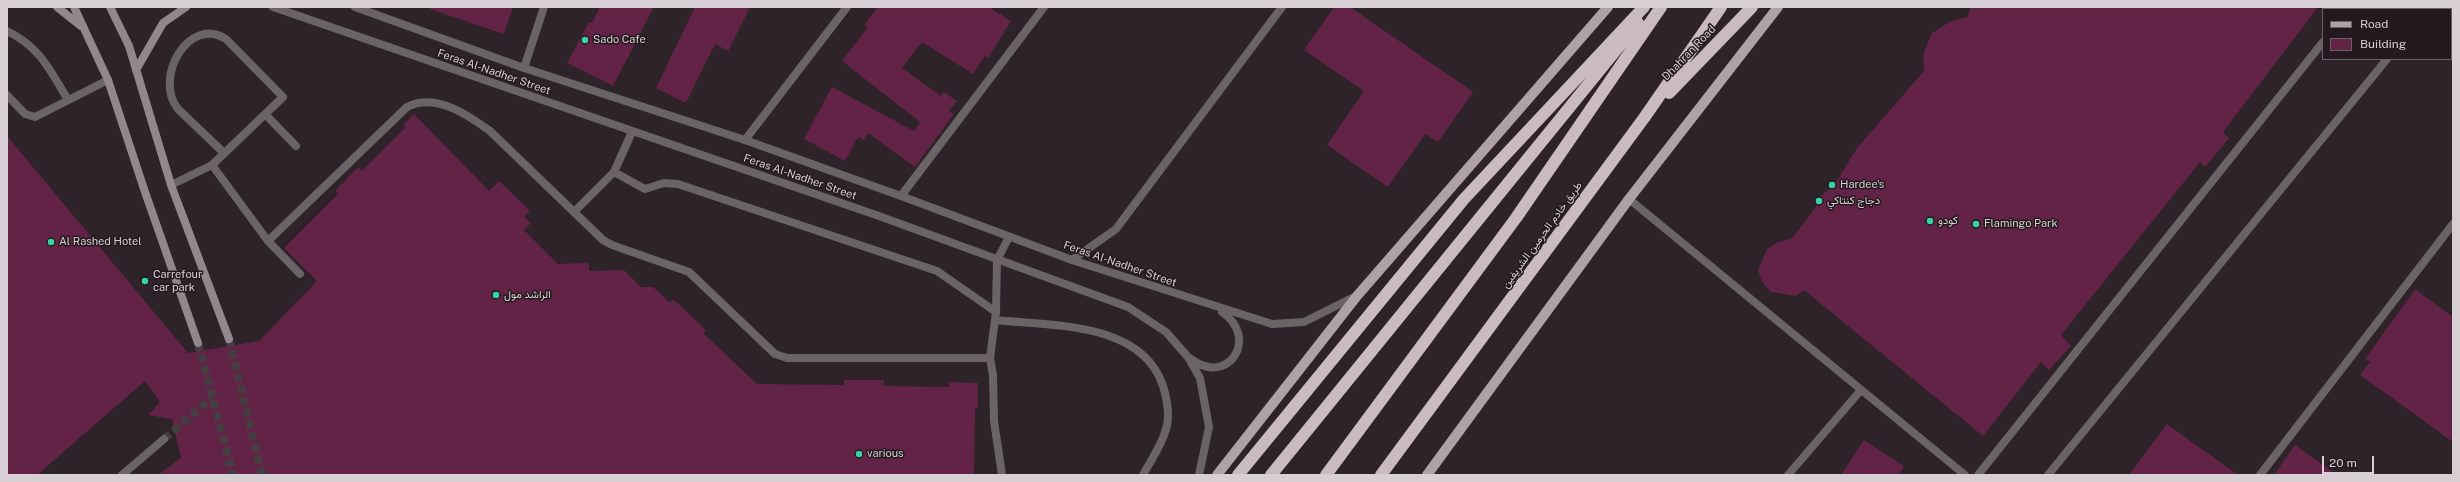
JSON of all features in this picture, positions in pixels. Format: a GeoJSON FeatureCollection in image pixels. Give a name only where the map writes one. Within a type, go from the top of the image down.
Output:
{"type":"FeatureCollection","features":[{"type":"Feature","properties":{"kind":"highway"},"geometry":{"type":"LineString","coordinates":[[1238,475],[1464,199],[1644,7]]}},
{"type":"Feature","properties":{"kind":"highway"},"geometry":{"type":"LineString","coordinates":[[1270,475],[1652,7]]}},
{"type":"Feature","properties":{"kind":"highway"},"geometry":{"type":"LineString","coordinates":[[1326,475],[1516,218],[1661,7]]}},
{"type":"Feature","properties":{"kind":"highway","name":"طريق خادم الحرمين الشريفين"},"geometry":{"type":"LineString","coordinates":[[1381,475],[1644,118],[1721,7]]}},
{"type":"Feature","properties":{"kind":"highway","name":"Dhahran Road"},"geometry":{"type":"LineString","coordinates":[[1644,118],[1752,7]]}},
{"type":"Feature","properties":{"kind":"main road"},"geometry":{"type":"LineString","coordinates":[[57,7],[81,26]]}},
{"type":"Feature","properties":{"kind":"main road"},"geometry":{"type":"LineString","coordinates":[[74,7],[81,26],[108,80],[144,192],[198,343]]}},
{"type":"Feature","properties":{"kind":"main road"},"geometry":{"type":"LineString","coordinates":[[110,7],[129,46],[170,185],[229,339]]}},
{"type":"Feature","properties":{"kind":"main road"},"geometry":{"type":"LineString","coordinates":[[136,70],[164,23],[186,7]]}},
{"type":"Feature","properties":{"kind":"main road"},"geometry":{"type":"LineString","coordinates":[[1217,475],[1357,296],[1608,7]]}},
{"type":"Feature","properties":{"kind":"main road"},"geometry":{"type":"LineString","coordinates":[[1427,475],[1629,199],[1778,7]]}},
{"type":"Feature","properties":{"kind":"street","name":"Feras Al-Nadher Street"},"geometry":{"type":"LineString","coordinates":[[272,7],[879,216],[1128,307],[1166,332],[1188,357],[1200,378],[1209,427],[1198,475]]}},
{"type":"Feature","properties":{"kind":"street"},"geometry":{"type":"LineString","coordinates":[[524,68],[544,7]]}},
{"type":"Feature","properties":{"kind":"street"},"geometry":{"type":"LineString","coordinates":[[745,140],[847,7]]}},
{"type":"Feature","properties":{"kind":"street"},"geometry":{"type":"LineString","coordinates":[[901,196],[1044,7]]}},
{"type":"Feature","properties":{"kind":"street"},"geometry":{"type":"LineString","coordinates":[[1072,260],[1116,229],[1282,7]]}},
{"type":"Feature","properties":{"kind":"street","name":"Feras Al-Nadher Street"},"geometry":{"type":"LineString","coordinates":[[359,8],[524,68],[745,140],[901,196],[1009,238],[1216,308],[1272,324],[1304,322],[1357,296]]}},
{"type":"Feature","properties":{"kind":"street"},"geometry":{"type":"LineString","coordinates":[[7,31],[23,39],[40,54],[68,100]]}},
{"type":"Feature","properties":{"kind":"street"},"geometry":{"type":"LineString","coordinates":[[170,185],[212,165],[283,97],[226,39],[214,33],[208,33],[195,38],[178,56],[169,73],[168,82],[170,97],[178,109],[224,153]]}},
{"type":"Feature","properties":{"kind":"street"},"geometry":{"type":"LineString","coordinates":[[1978,475],[2322,43]]}},
{"type":"Feature","properties":{"kind":"street"},"geometry":{"type":"LineString","coordinates":[[2048,475],[2386,60]]}},
{"type":"Feature","properties":{"kind":"street"},"geometry":{"type":"LineString","coordinates":[[7,95],[25,114],[35,117],[108,80]]}},
{"type":"Feature","properties":{"kind":"street"},"geometry":{"type":"LineString","coordinates":[[268,241],[407,107],[426,101],[442,105],[476,121],[490,131],[607,243],[689,272],[775,354],[787,358],[990,358]]}},
{"type":"Feature","properties":{"kind":"street"},"geometry":{"type":"LineString","coordinates":[[265,114],[296,146]]}},
{"type":"Feature","properties":{"kind":"street"},"geometry":{"type":"LineString","coordinates":[[574,212],[614,172],[632,132]]}},
{"type":"Feature","properties":{"kind":"street"},"geometry":{"type":"LineString","coordinates":[[212,165],[268,241],[300,274]]}},
{"type":"Feature","properties":{"kind":"street"},"geometry":{"type":"LineString","coordinates":[[614,172],[645,188],[664,183],[678,184],[937,271],[995,316],[1100,332],[1135,348],[1149,361],[1159,374],[1165,393],[1167,427],[1161,442],[1143,475]]}},
{"type":"Feature","properties":{"kind":"street"},"geometry":{"type":"LineString","coordinates":[[1629,199],[1966,475]]}},
{"type":"Feature","properties":{"kind":"street"},"geometry":{"type":"LineString","coordinates":[[2260,475],[2453,224]]}},
{"type":"Feature","properties":{"kind":"street"},"geometry":{"type":"LineString","coordinates":[[1002,475],[994,421],[993,375],[990,358],[995,316],[997,260],[1009,238]]}},
{"type":"Feature","properties":{"kind":"street"},"geometry":{"type":"LineString","coordinates":[[1188,357],[1198,365],[1218,368],[1229,362],[1236,353],[1240,333],[1236,324],[1216,308]]}},
{"type":"Feature","properties":{"kind":"street"},"geometry":{"type":"LineString","coordinates":[[1788,475],[1861,390]]}},
{"type":"Feature","properties":{"kind":"street"},"geometry":{"type":"LineString","coordinates":[[122,475],[164,439]]}},
{"type":"Feature","properties":{"kind":"building"},"geometry":{"type":"Polygon","coordinates":[[[430,7],[513,7],[504,34],[430,9],[430,7]]]}},
{"type":"Feature","properties":{"kind":"building"},"geometry":{"type":"Polygon","coordinates":[[[600,7],[654,7],[613,86],[567,63],[589,22],[592,23],[600,7]]]}},
{"type":"Feature","properties":{"kind":"building"},"geometry":{"type":"Polygon","coordinates":[[[695,7],[750,7],[728,51],[715,44],[686,103],[656,88],[695,7]]]}},
{"type":"Feature","properties":{"kind":"building"},"geometry":{"type":"Polygon","coordinates":[[[878,7],[989,7],[1011,21],[988,58],[985,56],[973,74],[922,42],[902,68],[941,96],[944,92],[957,101],[949,111],[954,114],[915,167],[868,133],[864,140],[858,137],[845,161],[804,139],[832,87],[914,131],[920,122],[842,61],[868,27],[864,25],[878,7]]]}},
{"type":"Feature","properties":{"kind":"building"},"geometry":{"type":"Polygon","coordinates":[[[1334,7],[1350,7],[1473,92],[1438,142],[1425,134],[1388,187],[1327,145],[1364,91],[1304,50],[1334,7]]]}},
{"type":"Feature","properties":{"kind":"building","name":"Flamingo Park"},"geometry":{"type":"Polygon","coordinates":[[[1971,7],[2318,7],[2223,132],[2229,138],[2205,167],[2200,162],[2061,335],[2071,346],[2049,370],[2041,362],[1983,436],[1804,290],[1796,296],[1771,292],[1762,282],[1758,270],[1767,249],[1778,242],[1791,239],[1814,210],[1820,197],[1835,184],[1857,148],[1924,71],[1923,55],[1932,33],[1951,21],[1967,17],[1971,7]]]}},
{"type":"Feature","properties":{"kind":"building","name":"الراشد مول"},"geometry":{"type":"Polygon","coordinates":[[[414,114],[489,191],[499,181],[530,211],[524,217],[531,223],[524,230],[558,264],[589,263],[589,271],[624,270],[641,287],[653,287],[670,303],[673,299],[706,330],[703,333],[757,384],[844,385],[844,380],[884,380],[883,386],[949,387],[949,382],[978,383],[978,408],[975,408],[974,475],[158,475],[181,458],[172,419],[148,415],[160,402],[145,381],[37,475],[7,475],[7,136],[188,353],[259,341],[317,281],[284,248],[338,194],[335,191],[358,167],[362,171],[406,127],[403,125],[414,114]]]}},
{"type":"Feature","properties":{"kind":"building"},"geometry":{"type":"Polygon","coordinates":[[[2415,289],[2453,317],[2453,442],[2360,375],[2370,362],[2365,359],[2415,289]]]}},
{"type":"Feature","properties":{"kind":"building"},"geometry":{"type":"Polygon","coordinates":[[[2167,424],[2238,475],[2129,475],[2167,424]]]}},
{"type":"Feature","properties":{"kind":"building"},"geometry":{"type":"Polygon","coordinates":[[[1864,440],[1904,466],[1899,475],[1841,475],[1864,440]]]}},
{"type":"Feature","properties":{"kind":"building"},"geometry":{"type":"Polygon","coordinates":[[[2295,445],[2337,475],[2274,475],[2295,445]]]}},
{"type":"Feature","properties":{"kind":"tunnel"},"geometry":{"type":"LineString","coordinates":[[229,339],[262,475]]}},
{"type":"Feature","properties":{"kind":"tunnel"},"geometry":{"type":"LineString","coordinates":[[198,343],[233,475]]}},
{"type":"Feature","properties":{"kind":"tunnel"},"geometry":{"type":"LineString","coordinates":[[164,439],[212,398]]}},
{"type":"Feature","properties":{"kind":"place","name":"Sado Cafe"},"geometry":{"type":"Point","coordinates":[585,40]}},
{"type":"Feature","properties":{"kind":"place","name":"Hardee's"},"geometry":{"type":"Point","coordinates":[1832,185]}},
{"type":"Feature","properties":{"kind":"place","name":"دجاج كنتاكي"},"geometry":{"type":"Point","coordinates":[1819,201]}},
{"type":"Feature","properties":{"kind":"place","name":"كودو"},"geometry":{"type":"Point","coordinates":[1930,221]}},
{"type":"Feature","properties":{"kind":"place","name":"Flamingo Park"},"geometry":{"type":"Point","coordinates":[1976,224]}},
{"type":"Feature","properties":{"kind":"place","name":"Al Rashed Hotel"},"geometry":{"type":"Point","coordinates":[51,242]}},
{"type":"Feature","properties":{"kind":"place","name":"Carrefour car park"},"geometry":{"type":"Point","coordinates":[145,281]}},
{"type":"Feature","properties":{"kind":"place","name":"الراشد مول"},"geometry":{"type":"Point","coordinates":[496,295]}},
{"type":"Feature","properties":{"kind":"place","name":"various"},"geometry":{"type":"Point","coordinates":[859,454]}}]}
